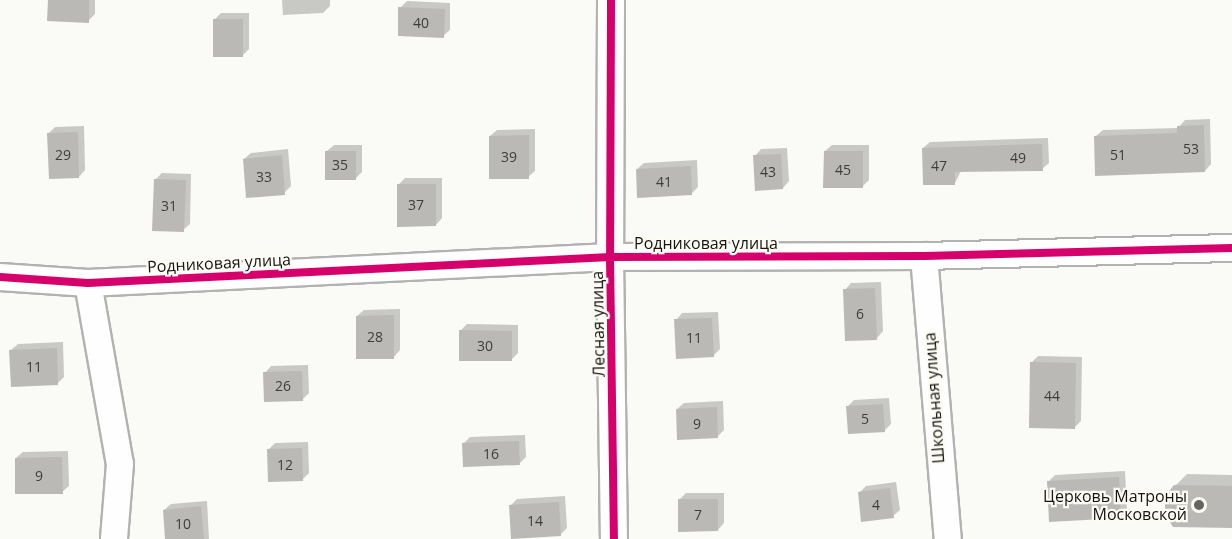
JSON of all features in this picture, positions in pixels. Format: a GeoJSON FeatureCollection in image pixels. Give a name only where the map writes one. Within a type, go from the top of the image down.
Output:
{"type":"FeatureCollection","features":[{"type":"Feature","properties":{"kind":"street","name":"Лесная улица"},"geometry":{"type":"LineString","coordinates":[[611,0],[610,257],[614,539]]}},
{"type":"Feature","properties":{"kind":"street","name":"Родниковая улица"},"geometry":{"type":"LineString","coordinates":[[0,277],[88,283],[610,257],[924,256],[1232,248]]}},
{"type":"Feature","properties":{"kind":"street","name":"Школьная улица"},"geometry":{"type":"LineString","coordinates":[[924,256],[948,539]]}},
{"type":"Feature","properties":{"kind":"street"},"geometry":{"type":"LineString","coordinates":[[88,283],[120,464],[114,539]]}},
{"type":"Feature","properties":{"kind":"building"},"geometry":{"type":"Polygon","coordinates":[[[48,0],[89,0],[89,23],[47,21],[48,0]]]}},
{"type":"Feature","properties":{"kind":"building"},"geometry":{"type":"Polygon","coordinates":[[[398,7],[445,9],[444,38],[398,36],[398,7]]]}},
{"type":"Feature","properties":{"kind":"building"},"geometry":{"type":"Polygon","coordinates":[[[213,19],[243,19],[243,57],[213,57],[213,19]]]}},
{"type":"Feature","properties":{"kind":"building"},"geometry":{"type":"Polygon","coordinates":[[[1204,125],[1205,172],[1095,176],[1094,136],[1177,133],[1177,126],[1204,125]]]}},
{"type":"Feature","properties":{"kind":"building"},"geometry":{"type":"Polygon","coordinates":[[[78,132],[79,178],[49,179],[47,133],[78,132]]]}},
{"type":"Feature","properties":{"kind":"building"},"geometry":{"type":"Polygon","coordinates":[[[529,135],[529,179],[489,179],[489,136],[529,135]]]}},
{"type":"Feature","properties":{"kind":"building"},"geometry":{"type":"Polygon","coordinates":[[[1042,144],[1043,171],[955,172],[955,185],[923,185],[922,148],[1042,144]]]}},
{"type":"Feature","properties":{"kind":"building"},"geometry":{"type":"Polygon","coordinates":[[[325,151],[356,151],[356,180],[325,180],[325,151]]]}},
{"type":"Feature","properties":{"kind":"building"},"geometry":{"type":"Polygon","coordinates":[[[824,151],[863,151],[863,188],[823,188],[824,151]]]}},
{"type":"Feature","properties":{"kind":"building"},"geometry":{"type":"Polygon","coordinates":[[[781,154],[783,189],[755,191],[753,155],[781,154]]]}},
{"type":"Feature","properties":{"kind":"building"},"geometry":{"type":"Polygon","coordinates":[[[282,155],[285,195],[246,198],[243,159],[282,155]]]}},
{"type":"Feature","properties":{"kind":"building"},"geometry":{"type":"Polygon","coordinates":[[[691,166],[692,195],[637,198],[636,169],[691,166]]]}},
{"type":"Feature","properties":{"kind":"building"},"geometry":{"type":"Polygon","coordinates":[[[154,179],[186,180],[184,232],[152,231],[154,179]]]}},
{"type":"Feature","properties":{"kind":"building"},"geometry":{"type":"Polygon","coordinates":[[[397,184],[436,184],[436,226],[397,227],[397,184]]]}},
{"type":"Feature","properties":{"kind":"building"},"geometry":{"type":"Polygon","coordinates":[[[875,288],[877,340],[845,341],[843,289],[875,288]]]}},
{"type":"Feature","properties":{"kind":"building"},"geometry":{"type":"Polygon","coordinates":[[[394,315],[394,359],[356,359],[356,316],[394,315]]]}},
{"type":"Feature","properties":{"kind":"building"},"geometry":{"type":"Polygon","coordinates":[[[712,318],[714,357],[676,359],[674,319],[712,318]]]}},
{"type":"Feature","properties":{"kind":"building"},"geometry":{"type":"Polygon","coordinates":[[[459,330],[512,331],[512,361],[459,361],[459,330]]]}},
{"type":"Feature","properties":{"kind":"building"},"geometry":{"type":"Polygon","coordinates":[[[57,348],[58,385],[11,387],[9,350],[57,348]]]}},
{"type":"Feature","properties":{"kind":"building"},"geometry":{"type":"Polygon","coordinates":[[[1030,362],[1076,363],[1075,429],[1029,428],[1030,362]]]}},
{"type":"Feature","properties":{"kind":"building"},"geometry":{"type":"Polygon","coordinates":[[[302,371],[303,401],[264,402],[263,372],[302,371]]]}},
{"type":"Feature","properties":{"kind":"building"},"geometry":{"type":"Polygon","coordinates":[[[883,404],[885,432],[848,434],[846,406],[883,404]]]}},
{"type":"Feature","properties":{"kind":"building"},"geometry":{"type":"Polygon","coordinates":[[[717,407],[718,438],[677,440],[676,409],[717,407]]]}},
{"type":"Feature","properties":{"kind":"building"},"geometry":{"type":"Polygon","coordinates":[[[519,441],[520,465],[463,467],[462,443],[519,441]]]}},
{"type":"Feature","properties":{"kind":"building"},"geometry":{"type":"Polygon","coordinates":[[[302,448],[303,481],[268,482],[267,449],[302,448]]]}},
{"type":"Feature","properties":{"kind":"building"},"geometry":{"type":"Polygon","coordinates":[[[62,457],[63,494],[15,494],[15,458],[62,457]]]}},
{"type":"Feature","properties":{"kind":"building"},"geometry":{"type":"Polygon","coordinates":[[[1119,477],[1121,518],[1049,522],[1047,481],[1119,477]]]}},
{"type":"Feature","properties":{"kind":"building","name":"Церковь Матроны Московской"},"geometry":{"type":"Polygon","coordinates":[[[1174,485],[1232,486],[1232,528],[1173,527],[1165,514],[1165,496],[1174,485]]]}},
{"type":"Feature","properties":{"kind":"building"},"geometry":{"type":"Polygon","coordinates":[[[890,488],[894,518],[861,522],[858,492],[890,488]]]}},
{"type":"Feature","properties":{"kind":"building"},"geometry":{"type":"Polygon","coordinates":[[[678,499],[718,499],[718,531],[678,532],[678,499]]]}},
{"type":"Feature","properties":{"kind":"building"},"geometry":{"type":"Polygon","coordinates":[[[559,502],[561,536],[511,539],[509,505],[559,502]]]}},
{"type":"Feature","properties":{"kind":"building"},"geometry":{"type":"Polygon","coordinates":[[[201,506],[204,539],[165,539],[163,510],[201,506]]]}},
{"type":"Feature","properties":{"kind":"cycle path"},"geometry":{"type":"LineString","coordinates":[[611,0],[610,257],[614,539]]}},
{"type":"Feature","properties":{"kind":"cycle path"},"geometry":{"type":"LineString","coordinates":[[0,277],[88,283],[610,257],[924,256],[1232,248]]}},
{"type":"Feature","properties":{"kind":"place","name":"Церковь Матроны Московской"},"geometry":{"type":"Point","coordinates":[1199,505]}}]}
